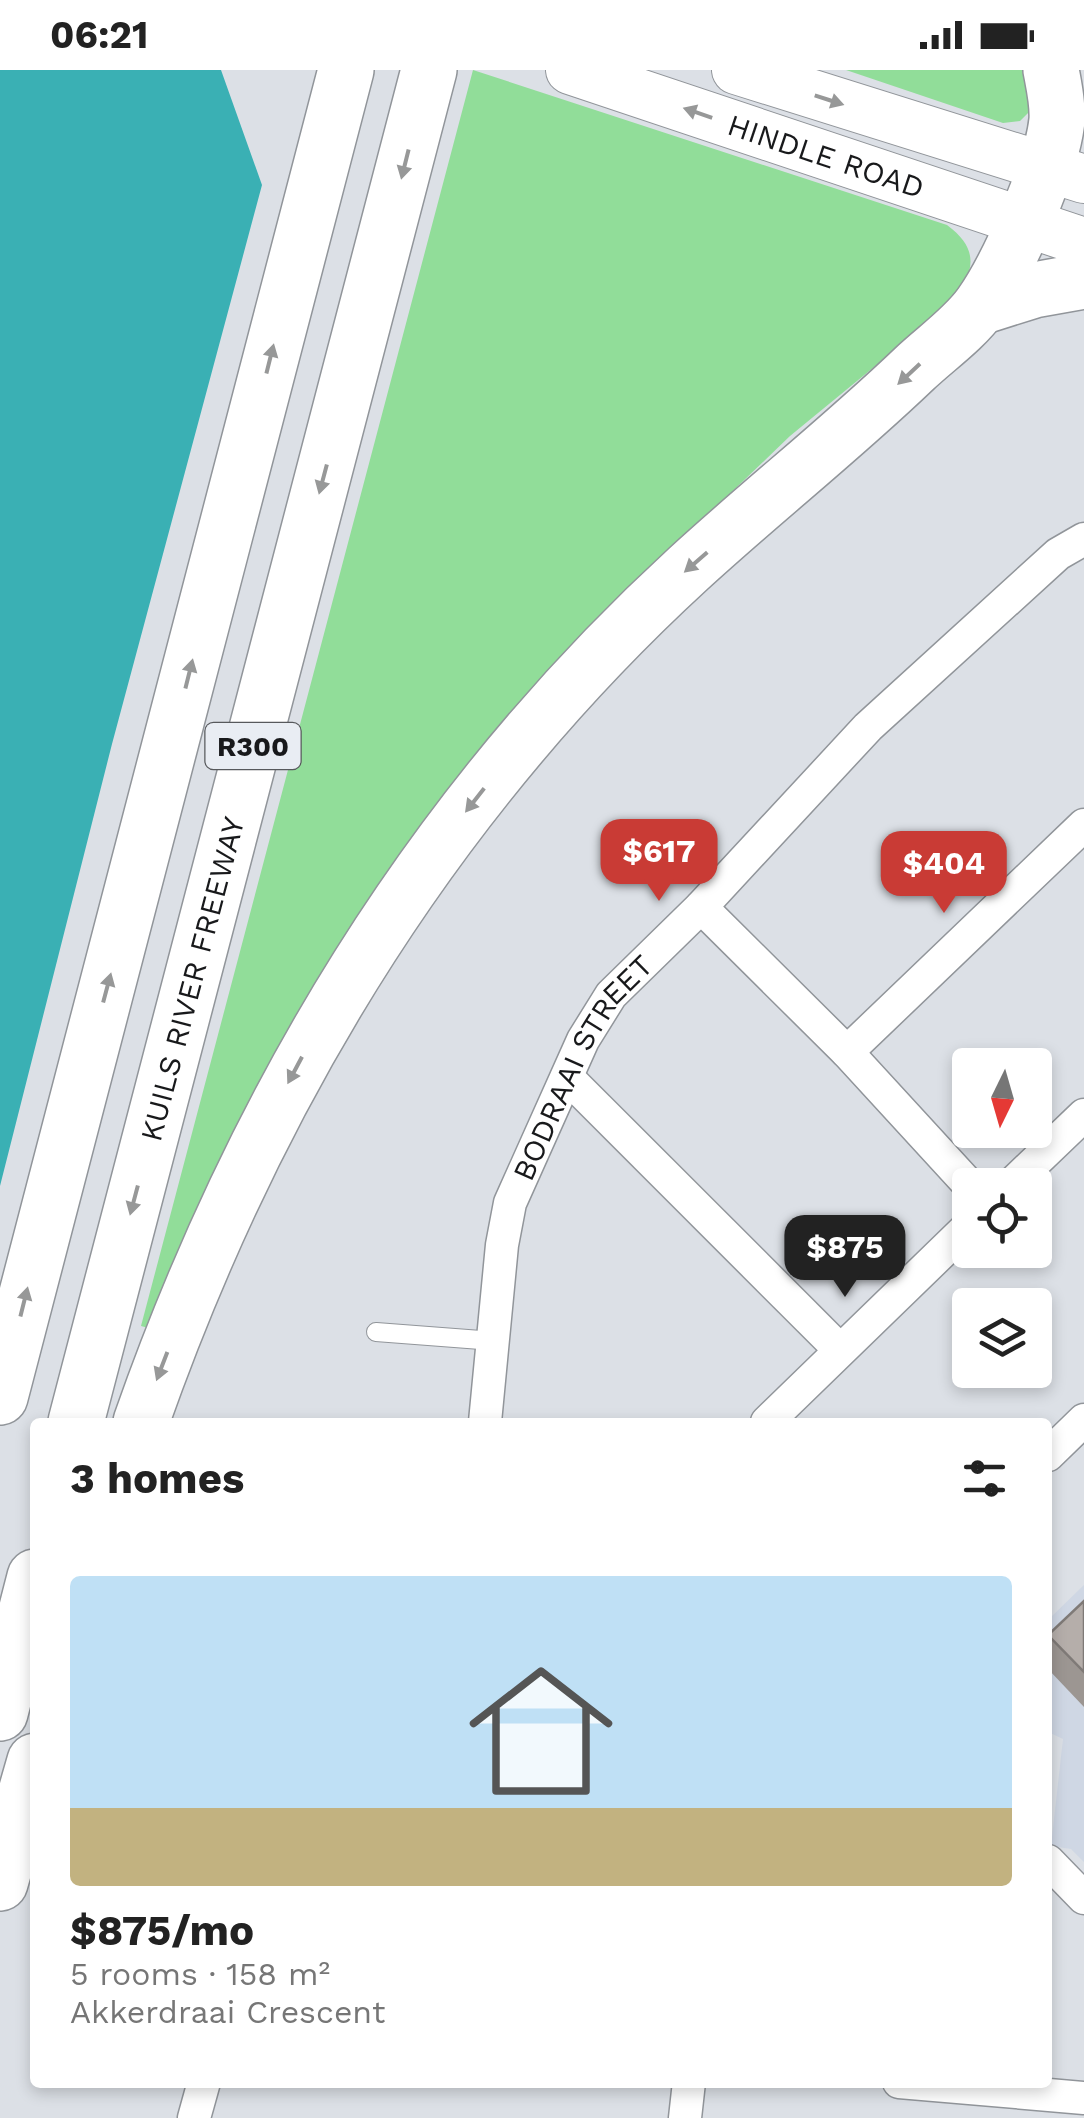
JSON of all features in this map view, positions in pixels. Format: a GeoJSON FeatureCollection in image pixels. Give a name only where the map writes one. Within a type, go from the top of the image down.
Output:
{"type":"FeatureCollection","features":[{"type":"Feature","properties":{"kind":"highway","name":"R300"},"geometry":{"type":"LineString","coordinates":[[0,1397],[346,70]]}},
{"type":"Feature","properties":{"kind":"highway","name":"KUILS RIVER FREEWAY"},"geometry":{"type":"LineString","coordinates":[[77,1418],[429,70]]}},
{"type":"Feature","properties":{"kind":"highway"},"geometry":{"type":"LineString","coordinates":[[143,1418],[227,1204],[281,1097],[318,1028],[425,866],[574,682],[687,570],[866,415],[980,307],[1023,223],[1064,174],[1051,70]]}},
{"type":"Feature","properties":{"kind":"highway"},"geometry":{"type":"LineString","coordinates":[[980,307],[1034,290],[1084,281]]}},
{"type":"Feature","properties":{"kind":"highway"},"geometry":{"type":"LineString","coordinates":[[0,1712],[30,1596]]}},
{"type":"Feature","properties":{"kind":"highway"},"geometry":{"type":"LineString","coordinates":[[0,1883],[30,1778]]}},
{"type":"Feature","properties":{"kind":"main road","name":"HINDLE ROAD"},"geometry":{"type":"LineString","coordinates":[[570,70],[1084,242]]}},
{"type":"Feature","properties":{"kind":"main road","name":"HINDLE ROAD"},"geometry":{"type":"LineString","coordinates":[[736,70],[1064,174]]}},
{"type":"Feature","properties":{"kind":"street","name":"BODRAAI STREET"},"geometry":{"type":"LineString","coordinates":[[486,1418],[502,1244],[510,1202],[582,1040],[610,996],[701,907],[868,727],[1058,554],[1084,538]]}},
{"type":"Feature","properties":{"kind":"street"},"geometry":{"type":"LineString","coordinates":[[847,1052],[1084,825]]}},
{"type":"Feature","properties":{"kind":"street"},"geometry":{"type":"LineString","coordinates":[[701,907],[847,1052],[953,1168]]}},
{"type":"Feature","properties":{"kind":"street"},"geometry":{"type":"LineString","coordinates":[[567,1077],[839,1349]]}},
{"type":"Feature","properties":{"kind":"street"},"geometry":{"type":"LineString","coordinates":[[1029,1168],[1084,1115]]}},
{"type":"Feature","properties":{"kind":"street"},"geometry":{"type":"LineString","coordinates":[[771,1418],[952,1242]]}},
{"type":"Feature","properties":{"kind":"street"},"geometry":{"type":"LineString","coordinates":[[1052,1451],[1084,1420]]}},
{"type":"Feature","properties":{"kind":"street"},"geometry":{"type":"LineString","coordinates":[[1052,1865],[1084,1898]]}},
{"type":"Feature","properties":{"kind":"street"},"geometry":{"type":"LineString","coordinates":[[194,2118],[202,2088]]}},
{"type":"Feature","properties":{"kind":"street"},"geometry":{"type":"LineString","coordinates":[[685,2118],[688,2088]]}},
{"type":"Feature","properties":{"kind":"street"},"geometry":{"type":"LineString","coordinates":[[969,2088],[1084,2098]]}},
{"type":"Feature","properties":{"kind":"lane"},"geometry":{"type":"LineString","coordinates":[[376,1332],[494,1340]]}},
{"type":"Feature","properties":{"kind":"shaded area"},"geometry":{"type":"Polygon","coordinates":[[[1084,1585],[1084,1862],[1071,1849],[1052,1846],[1063,1739],[1052,1734],[1052,1616],[1084,1585]]]}},
{"type":"Feature","properties":{"kind":"green space"},"geometry":{"type":"Polygon","coordinates":[[[473,70],[947,225],[965,244],[971,262],[969,272],[952,303],[790,436],[639,581],[156,1330],[141,1326],[473,70]]]}},
{"type":"Feature","properties":{"kind":"green space"},"geometry":{"type":"Polygon","coordinates":[[[846,70],[1028,70],[1031,110],[1020,121],[1003,123],[846,70]]]}},
{"type":"Feature","properties":{"kind":"water"},"geometry":{"type":"Polygon","coordinates":[[[0,70],[221,70],[262,185],[112,744],[0,1186],[0,70]]]}},
{"type":"Feature","properties":{"kind":"building"},"geometry":{"type":"Polygon","coordinates":[[[1084,1601],[1084,1672],[1052,1639],[1052,1631],[1084,1601]]]}}]}
